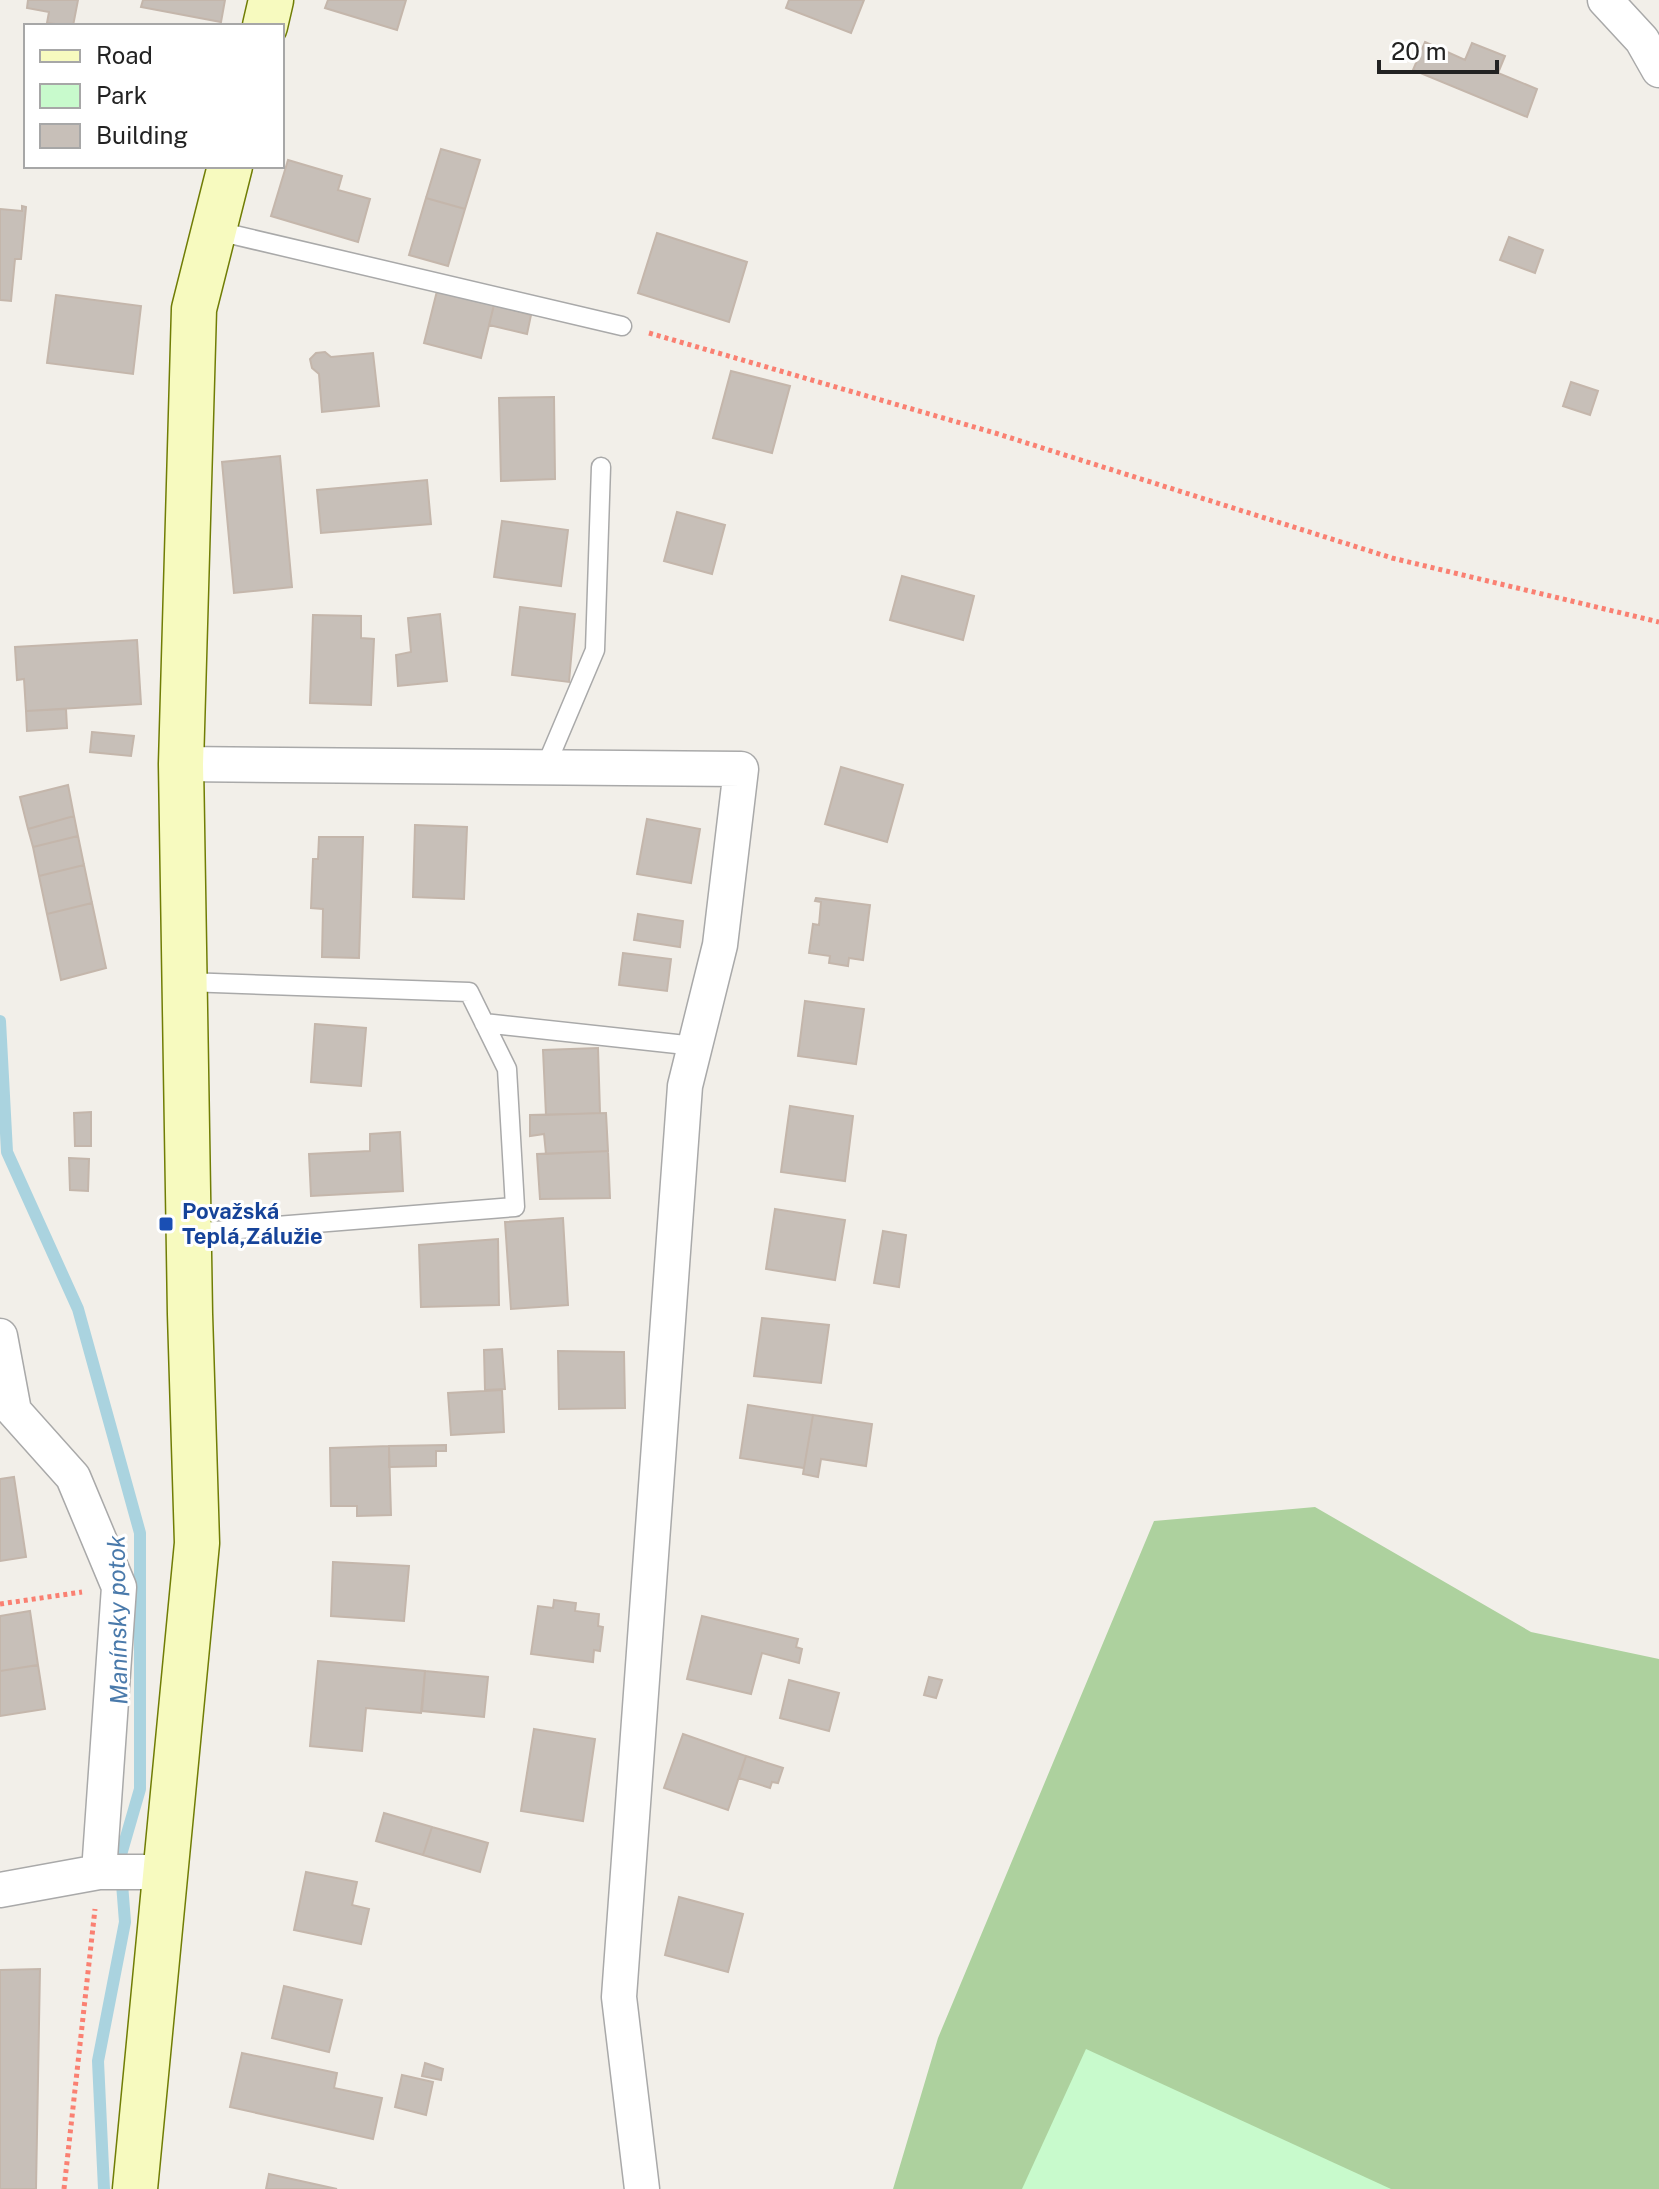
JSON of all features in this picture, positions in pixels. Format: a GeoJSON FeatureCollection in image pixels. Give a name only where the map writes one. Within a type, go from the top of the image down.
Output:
{"type":"FeatureCollection","features":[{"type":"Feature","properties":{"kind":"street"},"geometry":{"type":"LineString","coordinates":[[265,24],[271,0]]}},
{"type":"Feature","properties":{"kind":"street"},"geometry":{"type":"LineString","coordinates":[[1610,2],[1642,40],[1659,70]]}},
{"type":"Feature","properties":{"kind":"street"},"geometry":{"type":"LineString","coordinates":[[135,2189],[197,1543],[181,764],[194,309],[229,168]]}},
{"type":"Feature","properties":{"kind":"street"},"geometry":{"type":"LineString","coordinates":[[181,764],[741,769],[720,945],[685,1086],[619,1997],[642,2189]]}},
{"type":"Feature","properties":{"kind":"street"},"geometry":{"type":"LineString","coordinates":[[0,1336],[14,1411],[73,1477],[119,1587],[99,1872]]}},
{"type":"Feature","properties":{"kind":"street"},"geometry":{"type":"LineString","coordinates":[[0,1890],[99,1872],[166,1872]]}},
{"type":"Feature","properties":{"kind":"lane"},"geometry":{"type":"LineString","coordinates":[[213,230],[622,326]]}},
{"type":"Feature","properties":{"kind":"lane"},"geometry":{"type":"LineString","coordinates":[[545,768],[595,650],[601,467]]}},
{"type":"Feature","properties":{"kind":"lane"},"geometry":{"type":"LineString","coordinates":[[186,982],[469,992],[507,1069],[515,1207],[190,1233]]}},
{"type":"Feature","properties":{"kind":"lane"},"geometry":{"type":"LineString","coordinates":[[484,1023],[695,1046]]}},
{"type":"Feature","properties":{"kind":"path"},"geometry":{"type":"LineString","coordinates":[[622,326],[995,433],[1392,558],[1659,622]]}},
{"type":"Feature","properties":{"kind":"path"},"geometry":{"type":"LineString","coordinates":[[0,1604],[119,1587]]}},
{"type":"Feature","properties":{"kind":"path"},"geometry":{"type":"LineString","coordinates":[[64,2189],[99,1872]]}},
{"type":"Feature","properties":{"kind":"green space"},"geometry":{"type":"Polygon","coordinates":[[[1315,1507],[1531,1632],[1659,1659],[1659,2189],[893,2189],[938,2038],[1154,1521],[1315,1507]]]}},
{"type":"Feature","properties":{"kind":"green space"},"geometry":{"type":"Polygon","coordinates":[[[1086,2049],[1391,2189],[1022,2189],[1086,2049]]]}},
{"type":"Feature","properties":{"kind":"building"},"geometry":{"type":"Polygon","coordinates":[[[28,0],[78,0],[73,24],[47,23],[49,12],[27,8],[28,0]]]}},
{"type":"Feature","properties":{"kind":"building"},"geometry":{"type":"Polygon","coordinates":[[[143,0],[225,0],[221,22],[141,7],[143,0]]]}},
{"type":"Feature","properties":{"kind":"building"},"geometry":{"type":"Polygon","coordinates":[[[328,0],[406,0],[397,30],[325,8],[328,0]]]}},
{"type":"Feature","properties":{"kind":"building"},"geometry":{"type":"Polygon","coordinates":[[[789,0],[864,0],[851,33],[786,8],[789,0]]]}},
{"type":"Feature","properties":{"kind":"building"},"geometry":{"type":"Polygon","coordinates":[[[1425,42],[1465,60],[1472,43],[1505,56],[1498,73],[1537,89],[1527,117],[1413,70],[1425,42]]]}},
{"type":"Feature","properties":{"kind":"building"},"geometry":{"type":"Polygon","coordinates":[[[441,149],[480,160],[465,209],[426,198],[441,149]]]}},
{"type":"Feature","properties":{"kind":"building"},"geometry":{"type":"Polygon","coordinates":[[[288,160],[342,176],[338,190],[370,199],[358,242],[271,216],[288,160]]]}},
{"type":"Feature","properties":{"kind":"building"},"geometry":{"type":"Polygon","coordinates":[[[426,198],[465,209],[448,266],[409,255],[426,198]]]}},
{"type":"Feature","properties":{"kind":"building"},"geometry":{"type":"Polygon","coordinates":[[[22,206],[26,207],[21,259],[15,259],[11,301],[0,300],[0,209],[22,211],[22,206]]]}},
{"type":"Feature","properties":{"kind":"building"},"geometry":{"type":"Polygon","coordinates":[[[657,233],[747,262],[729,322],[638,293],[657,233]]]}},
{"type":"Feature","properties":{"kind":"building"},"geometry":{"type":"Polygon","coordinates":[[[1509,237],[1543,250],[1535,273],[1500,260],[1509,237]]]}},
{"type":"Feature","properties":{"kind":"building"},"geometry":{"type":"Polygon","coordinates":[[[437,291],[494,305],[481,358],[424,343],[437,291]]]}},
{"type":"Feature","properties":{"kind":"building"},"geometry":{"type":"Polygon","coordinates":[[[56,295],[141,306],[133,374],[47,363],[56,295]]]}},
{"type":"Feature","properties":{"kind":"building"},"geometry":{"type":"Polygon","coordinates":[[[494,305],[531,315],[527,334],[489,325],[494,305]]]}},
{"type":"Feature","properties":{"kind":"building"},"geometry":{"type":"Polygon","coordinates":[[[325,352],[331,357],[373,353],[379,406],[322,412],[319,374],[312,368],[310,359],[316,353],[325,352]]]}},
{"type":"Feature","properties":{"kind":"building"},"geometry":{"type":"Polygon","coordinates":[[[731,371],[790,386],[772,453],[713,438],[731,371]]]}},
{"type":"Feature","properties":{"kind":"building"},"geometry":{"type":"Polygon","coordinates":[[[1571,382],[1598,391],[1590,415],[1563,406],[1571,382]]]}},
{"type":"Feature","properties":{"kind":"building"},"geometry":{"type":"Polygon","coordinates":[[[554,397],[555,479],[501,481],[499,398],[554,397]]]}},
{"type":"Feature","properties":{"kind":"building"},"geometry":{"type":"Polygon","coordinates":[[[280,456],[292,587],[234,593],[222,462],[280,456]]]}},
{"type":"Feature","properties":{"kind":"building"},"geometry":{"type":"Polygon","coordinates":[[[427,480],[431,524],[321,533],[317,490],[427,480]]]}},
{"type":"Feature","properties":{"kind":"building"},"geometry":{"type":"Polygon","coordinates":[[[677,512],[725,525],[712,574],[664,561],[677,512]]]}},
{"type":"Feature","properties":{"kind":"building"},"geometry":{"type":"Polygon","coordinates":[[[502,521],[568,530],[561,586],[494,577],[502,521]]]}},
{"type":"Feature","properties":{"kind":"building"},"geometry":{"type":"Polygon","coordinates":[[[902,576],[974,596],[963,640],[890,620],[902,576]]]}},
{"type":"Feature","properties":{"kind":"building"},"geometry":{"type":"Polygon","coordinates":[[[520,607],[575,614],[569,682],[512,675],[520,607]]]}},
{"type":"Feature","properties":{"kind":"building"},"geometry":{"type":"Polygon","coordinates":[[[440,614],[447,681],[398,686],[396,655],[411,652],[408,618],[440,614]]]}},
{"type":"Feature","properties":{"kind":"building"},"geometry":{"type":"Polygon","coordinates":[[[313,615],[361,616],[361,638],[374,639],[371,705],[310,703],[313,615]]]}},
{"type":"Feature","properties":{"kind":"building"},"geometry":{"type":"Polygon","coordinates":[[[137,640],[141,704],[26,711],[24,679],[17,680],[15,647],[137,640]]]}},
{"type":"Feature","properties":{"kind":"building"},"geometry":{"type":"Polygon","coordinates":[[[66,709],[67,728],[27,731],[26,711],[66,709]]]}},
{"type":"Feature","properties":{"kind":"building"},"geometry":{"type":"Polygon","coordinates":[[[92,732],[134,736],[131,756],[90,752],[92,732]]]}},
{"type":"Feature","properties":{"kind":"building"},"geometry":{"type":"Polygon","coordinates":[[[841,767],[903,785],[887,842],[825,824],[841,767]]]}},
{"type":"Feature","properties":{"kind":"building"},"geometry":{"type":"Polygon","coordinates":[[[68,785],[74,816],[28,829],[20,797],[68,785]]]}},
{"type":"Feature","properties":{"kind":"building"},"geometry":{"type":"Polygon","coordinates":[[[74,816],[78,836],[33,847],[28,829],[74,816]]]}},
{"type":"Feature","properties":{"kind":"building"},"geometry":{"type":"Polygon","coordinates":[[[647,819],[700,829],[691,883],[637,874],[647,819]]]}},
{"type":"Feature","properties":{"kind":"building"},"geometry":{"type":"Polygon","coordinates":[[[415,825],[467,827],[464,899],[413,897],[415,825]]]}},
{"type":"Feature","properties":{"kind":"building"},"geometry":{"type":"Polygon","coordinates":[[[78,836],[84,865],[39,876],[33,847],[78,836]]]}},
{"type":"Feature","properties":{"kind":"building"},"geometry":{"type":"Polygon","coordinates":[[[319,837],[363,837],[359,958],[322,957],[323,909],[311,908],[313,859],[318,859],[319,837]]]}},
{"type":"Feature","properties":{"kind":"building"},"geometry":{"type":"Polygon","coordinates":[[[84,865],[92,903],[47,914],[39,876],[84,865]]]}},
{"type":"Feature","properties":{"kind":"building"},"geometry":{"type":"Polygon","coordinates":[[[816,898],[870,905],[863,960],[849,958],[848,966],[829,963],[830,956],[809,953],[813,924],[819,925],[821,902],[815,901],[816,898]]]}},
{"type":"Feature","properties":{"kind":"building"},"geometry":{"type":"Polygon","coordinates":[[[92,903],[106,968],[61,980],[47,914],[92,903]]]}},
{"type":"Feature","properties":{"kind":"building"},"geometry":{"type":"Polygon","coordinates":[[[638,914],[683,921],[680,947],[634,940],[638,914]]]}},
{"type":"Feature","properties":{"kind":"building"},"geometry":{"type":"Polygon","coordinates":[[[623,953],[671,959],[667,991],[619,985],[623,953]]]}},
{"type":"Feature","properties":{"kind":"building"},"geometry":{"type":"Polygon","coordinates":[[[805,1001],[864,1009],[856,1064],[798,1056],[805,1001]]]}},
{"type":"Feature","properties":{"kind":"building"},"geometry":{"type":"Polygon","coordinates":[[[315,1024],[366,1028],[361,1086],[311,1082],[315,1024]]]}},
{"type":"Feature","properties":{"kind":"building"},"geometry":{"type":"Polygon","coordinates":[[[598,1048],[600,1113],[546,1115],[543,1050],[598,1048]]]}},
{"type":"Feature","properties":{"kind":"building"},"geometry":{"type":"Polygon","coordinates":[[[790,1106],[853,1116],[845,1181],[781,1172],[790,1106]]]}},
{"type":"Feature","properties":{"kind":"building"},"geometry":{"type":"Polygon","coordinates":[[[91,1112],[91,1146],[75,1146],[74,1113],[91,1112]]]}},
{"type":"Feature","properties":{"kind":"building"},"geometry":{"type":"Polygon","coordinates":[[[606,1113],[608,1151],[546,1154],[544,1134],[530,1136],[530,1115],[606,1113]]]}},
{"type":"Feature","properties":{"kind":"building"},"geometry":{"type":"Polygon","coordinates":[[[400,1132],[403,1191],[311,1196],[309,1154],[370,1151],[370,1134],[400,1132]]]}},
{"type":"Feature","properties":{"kind":"building"},"geometry":{"type":"Polygon","coordinates":[[[608,1151],[610,1198],[540,1199],[537,1154],[608,1151]]]}},
{"type":"Feature","properties":{"kind":"building"},"geometry":{"type":"Polygon","coordinates":[[[69,1158],[89,1159],[88,1191],[70,1190],[69,1158]]]}},
{"type":"Feature","properties":{"kind":"building"},"geometry":{"type":"Polygon","coordinates":[[[775,1209],[845,1220],[835,1280],[766,1269],[775,1209]]]}},
{"type":"Feature","properties":{"kind":"building"},"geometry":{"type":"Polygon","coordinates":[[[563,1218],[568,1305],[511,1309],[505,1222],[563,1218]]]}},
{"type":"Feature","properties":{"kind":"building"},"geometry":{"type":"Polygon","coordinates":[[[883,1231],[906,1235],[899,1287],[874,1283],[883,1231]]]}},
{"type":"Feature","properties":{"kind":"building"},"geometry":{"type":"Polygon","coordinates":[[[498,1239],[499,1305],[421,1307],[419,1245],[498,1239]]]}},
{"type":"Feature","properties":{"kind":"building"},"geometry":{"type":"Polygon","coordinates":[[[762,1318],[829,1325],[821,1383],[754,1376],[762,1318]]]}},
{"type":"Feature","properties":{"kind":"building"},"geometry":{"type":"Polygon","coordinates":[[[502,1349],[505,1389],[485,1390],[484,1350],[502,1349]]]}},
{"type":"Feature","properties":{"kind":"building"},"geometry":{"type":"Polygon","coordinates":[[[558,1351],[624,1352],[625,1408],[559,1409],[558,1351]]]}},
{"type":"Feature","properties":{"kind":"building"},"geometry":{"type":"Polygon","coordinates":[[[502,1390],[504,1432],[451,1435],[448,1393],[502,1390]]]}},
{"type":"Feature","properties":{"kind":"building"},"geometry":{"type":"Polygon","coordinates":[[[748,1405],[813,1415],[804,1468],[740,1458],[748,1405]]]}},
{"type":"Feature","properties":{"kind":"building"},"geometry":{"type":"Polygon","coordinates":[[[813,1415],[872,1424],[866,1466],[821,1459],[818,1477],[803,1474],[813,1415]]]}},
{"type":"Feature","properties":{"kind":"building"},"geometry":{"type":"Polygon","coordinates":[[[446,1445],[446,1451],[436,1451],[436,1466],[389,1467],[389,1446],[446,1445]]]}},
{"type":"Feature","properties":{"kind":"building"},"geometry":{"type":"Polygon","coordinates":[[[389,1446],[391,1515],[357,1516],[357,1506],[331,1506],[330,1448],[389,1446]]]}},
{"type":"Feature","properties":{"kind":"building"},"geometry":{"type":"Polygon","coordinates":[[[14,1477],[26,1557],[0,1561],[0,1479],[14,1477]]]}},
{"type":"Feature","properties":{"kind":"building"},"geometry":{"type":"Polygon","coordinates":[[[333,1562],[409,1566],[404,1621],[331,1616],[333,1562]]]}},
{"type":"Feature","properties":{"kind":"building"},"geometry":{"type":"Polygon","coordinates":[[[554,1600],[576,1603],[575,1611],[599,1614],[598,1626],[603,1627],[600,1651],[594,1650],[593,1662],[531,1654],[538,1606],[553,1608],[554,1600]]]}},
{"type":"Feature","properties":{"kind":"building"},"geometry":{"type":"Polygon","coordinates":[[[30,1611],[38,1665],[0,1671],[0,1616],[30,1611]]]}},
{"type":"Feature","properties":{"kind":"building"},"geometry":{"type":"Polygon","coordinates":[[[702,1616],[798,1639],[796,1647],[802,1649],[799,1663],[762,1653],[751,1694],[687,1679],[702,1616]]]}},
{"type":"Feature","properties":{"kind":"building"},"geometry":{"type":"Polygon","coordinates":[[[318,1661],[425,1671],[421,1713],[366,1708],[362,1751],[310,1746],[318,1661]]]}},
{"type":"Feature","properties":{"kind":"building"},"geometry":{"type":"Polygon","coordinates":[[[38,1665],[45,1709],[0,1716],[0,1671],[38,1665]]]}},
{"type":"Feature","properties":{"kind":"building"},"geometry":{"type":"Polygon","coordinates":[[[425,1671],[488,1677],[484,1717],[422,1711],[425,1671]]]}},
{"type":"Feature","properties":{"kind":"building"},"geometry":{"type":"Polygon","coordinates":[[[929,1677],[942,1680],[936,1698],[924,1695],[929,1677]]]}},
{"type":"Feature","properties":{"kind":"building"},"geometry":{"type":"Polygon","coordinates":[[[789,1680],[839,1693],[829,1731],[780,1718],[789,1680]]]}},
{"type":"Feature","properties":{"kind":"building"},"geometry":{"type":"Polygon","coordinates":[[[534,1729],[595,1739],[583,1821],[521,1811],[534,1729]]]}},
{"type":"Feature","properties":{"kind":"building"},"geometry":{"type":"Polygon","coordinates":[[[683,1734],[746,1756],[728,1810],[664,1788],[683,1734]]]}},
{"type":"Feature","properties":{"kind":"building"},"geometry":{"type":"Polygon","coordinates":[[[746,1756],[783,1768],[778,1783],[772,1782],[770,1788],[739,1778],[746,1756]]]}},
{"type":"Feature","properties":{"kind":"building"},"geometry":{"type":"Polygon","coordinates":[[[384,1813],[432,1827],[423,1855],[376,1841],[384,1813]]]}},
{"type":"Feature","properties":{"kind":"building"},"geometry":{"type":"Polygon","coordinates":[[[432,1827],[488,1843],[480,1872],[423,1855],[432,1827]]]}},
{"type":"Feature","properties":{"kind":"building"},"geometry":{"type":"Polygon","coordinates":[[[306,1872],[357,1882],[352,1905],[369,1909],[361,1944],[294,1930],[306,1872]]]}},
{"type":"Feature","properties":{"kind":"building"},"geometry":{"type":"Polygon","coordinates":[[[679,1897],[743,1914],[728,1972],[665,1955],[679,1897]]]}},
{"type":"Feature","properties":{"kind":"building"},"geometry":{"type":"Polygon","coordinates":[[[40,1969],[36,2189],[0,2189],[0,1970],[40,1969]]]}},
{"type":"Feature","properties":{"kind":"building"},"geometry":{"type":"Polygon","coordinates":[[[284,1986],[342,2000],[329,2052],[272,2038],[284,1986]]]}},
{"type":"Feature","properties":{"kind":"building"},"geometry":{"type":"Polygon","coordinates":[[[242,2053],[337,2073],[334,2088],[382,2098],[373,2139],[230,2107],[242,2053]]]}},
{"type":"Feature","properties":{"kind":"building"},"geometry":{"type":"Polygon","coordinates":[[[425,2063],[443,2069],[441,2080],[422,2076],[425,2063]]]}},
{"type":"Feature","properties":{"kind":"building"},"geometry":{"type":"Polygon","coordinates":[[[402,2075],[433,2082],[426,2115],[395,2107],[402,2075]]]}},
{"type":"Feature","properties":{"kind":"building"},"geometry":{"type":"Polygon","coordinates":[[[269,2174],[337,2189],[266,2189],[269,2174]]]}},
{"type":"Feature","properties":{"kind":"waterway","name":"Manínsky potok"},"geometry":{"type":"LineString","coordinates":[[0,1021],[7,1152],[78,1309],[140,1533],[140,1789],[120,1858],[125,1922],[98,2061],[104,2189]]}},
{"type":"Feature","properties":{"kind":"place","name":"Považská Teplá,Zálužie"},"geometry":{"type":"Point","coordinates":[166,1224]}}]}
